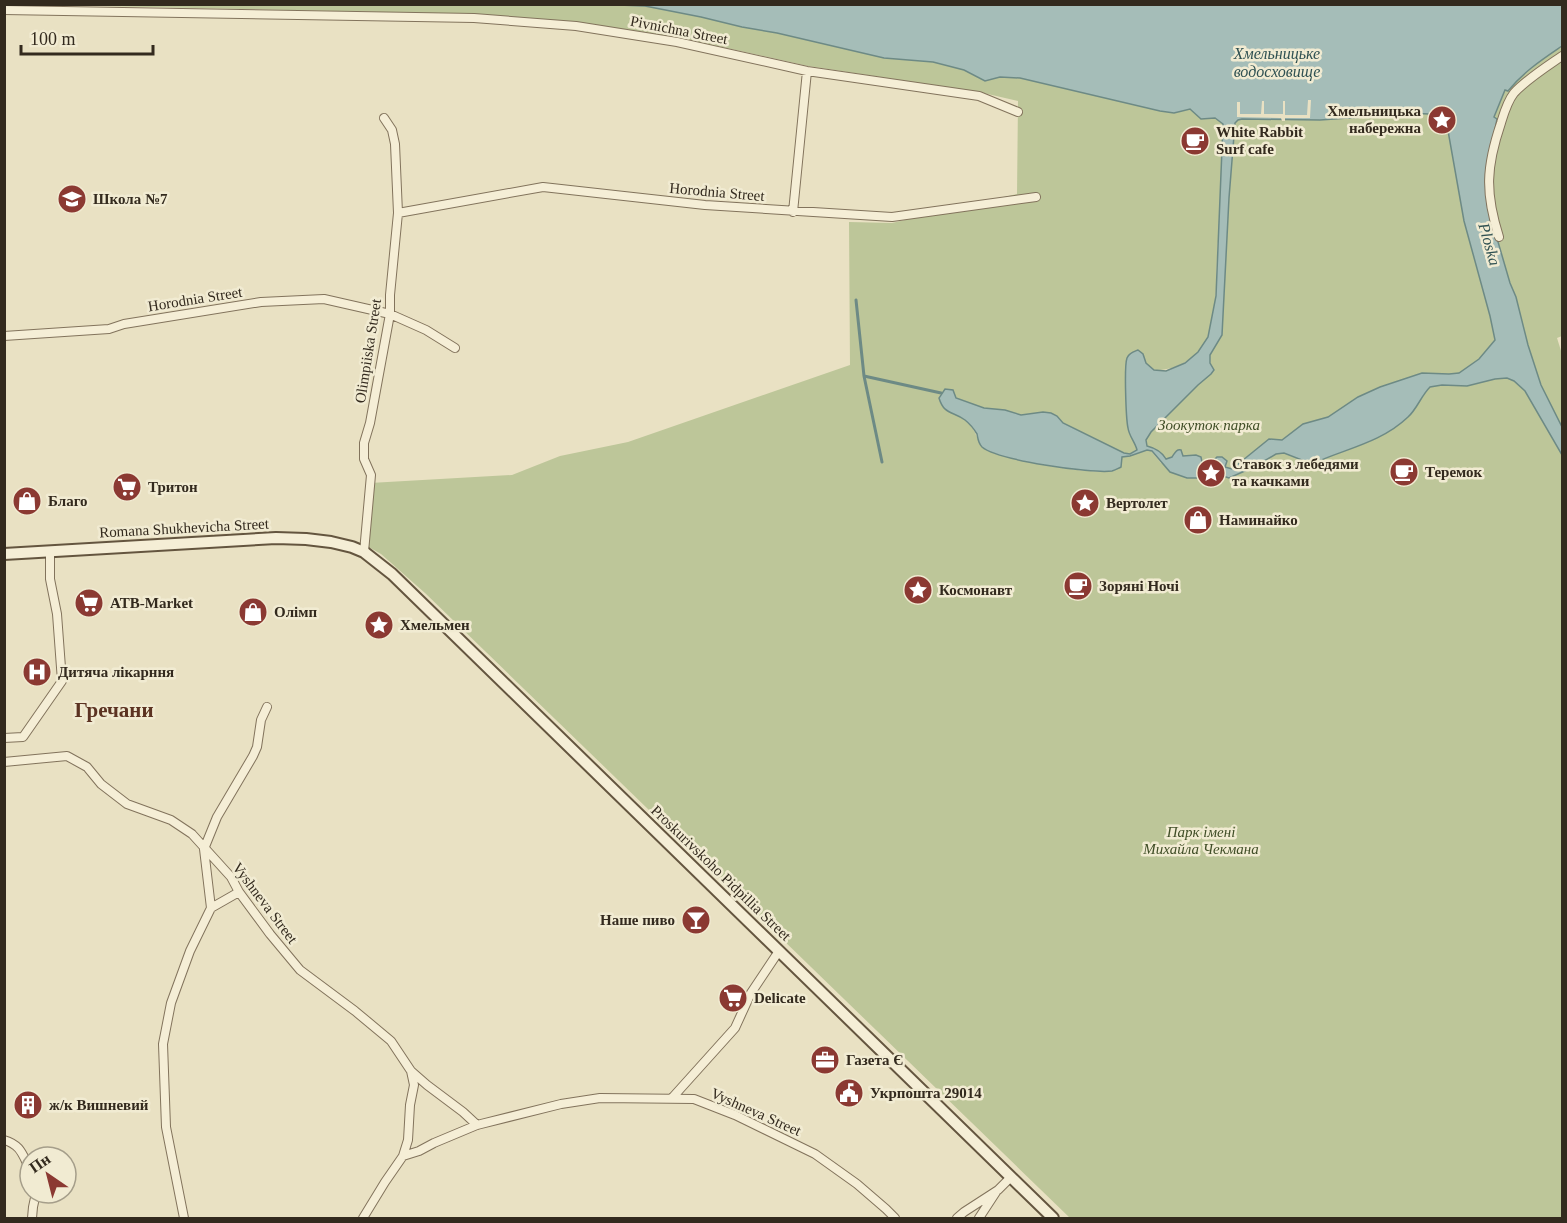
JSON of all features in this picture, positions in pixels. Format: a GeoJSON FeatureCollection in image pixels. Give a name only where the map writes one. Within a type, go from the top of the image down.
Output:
{"type":"FeatureCollection","features":[{"type":"Feature","properties":{"kind":"main road","name":"Romana Shukhevicha Street"},"geometry":{"type":"LineString","coordinates":[[4,554],[276,538],[331,542],[364,552]]}},
{"type":"Feature","properties":{"kind":"main road","name":"Proskurivskoho Pidpillia Street"},"geometry":{"type":"LineString","coordinates":[[364,552],[392,574],[1053,1218]]}},
{"type":"Feature","properties":{"kind":"street","name":"Pivnichna Street"},"geometry":{"type":"LineString","coordinates":[[4,10],[474,18],[576,26],[676,42],[807,71],[979,96],[1018,112]]}},
{"type":"Feature","properties":{"kind":"street"},"geometry":{"type":"LineString","coordinates":[[1499,237],[1490,204],[1489,177],[1504,115],[1515,93],[1563,56]]}},
{"type":"Feature","properties":{"kind":"street"},"geometry":{"type":"LineString","coordinates":[[793,212],[807,71]]}},
{"type":"Feature","properties":{"kind":"street","name":"Olimpiiska Street"},"geometry":{"type":"LineString","coordinates":[[364,552],[371,475],[364,459],[364,443],[370,423],[390,314],[398,213],[395,144],[392,130],[384,118]]}},
{"type":"Feature","properties":{"kind":"street","name":"Horodnia Street"},"geometry":{"type":"LineString","coordinates":[[398,213],[543,187],[705,205],[892,217],[1036,197]]}},
{"type":"Feature","properties":{"kind":"street","name":"Horodnia Street"},"geometry":{"type":"LineString","coordinates":[[4,336],[109,329],[124,324],[261,302],[324,299],[390,314],[426,330],[455,348]]}},
{"type":"Feature","properties":{"kind":"street"},"geometry":{"type":"LineString","coordinates":[[4,738],[23,737],[62,681],[57,614],[50,579],[50,552]]}},
{"type":"Feature","properties":{"kind":"street"},"geometry":{"type":"LineString","coordinates":[[184,1218],[166,1127],[163,1044],[171,1003],[190,951],[211,908],[204,849],[217,817],[257,747],[261,720],[267,707]]}},
{"type":"Feature","properties":{"kind":"street","name":"Vyshneva Street"},"geometry":{"type":"LineString","coordinates":[[4,762],[67,756],[87,768],[101,784],[127,804],[171,820],[192,834],[231,877],[239,892],[270,934],[300,970],[391,1041],[411,1071],[477,1125]]}},
{"type":"Feature","properties":{"kind":"street"},"geometry":{"type":"LineString","coordinates":[[211,908],[239,892]]}},
{"type":"Feature","properties":{"kind":"street"},"geometry":{"type":"LineString","coordinates":[[672,1098],[735,1028],[751,993],[779,951]]}},
{"type":"Feature","properties":{"kind":"street"},"geometry":{"type":"LineString","coordinates":[[363,1218],[403,1156],[408,1140],[414,1084],[411,1071]]}},
{"type":"Feature","properties":{"kind":"street","name":"Vyshneva Street"},"geometry":{"type":"LineString","coordinates":[[403,1156],[477,1125],[561,1104],[600,1098],[694,1100],[717,1107],[815,1154],[857,1184],[895,1218]]}},
{"type":"Feature","properties":{"kind":"street"},"geometry":{"type":"LineString","coordinates":[[4,1140],[18,1146]]}},
{"type":"Feature","properties":{"kind":"street"},"geometry":{"type":"LineString","coordinates":[[979,1218],[998,1190],[1011,1177]]}},
{"type":"Feature","properties":{"kind":"street"},"geometry":{"type":"LineString","coordinates":[[957,1218],[998,1190]]}},
{"type":"Feature","properties":{"kind":"green space","name":"Парк імені Михайла Чекмана"},"geometry":{"type":"Polygon","coordinates":[[[5,4],[617,4],[645,6],[884,58],[933,62],[964,70],[985,81],[1000,77],[1020,78],[1160,111],[1174,113],[1190,109],[1202,119],[1215,119],[1223,124],[1213,322],[1202,346],[1191,358],[1178,366],[1154,370],[1146,363],[1143,354],[1131,352],[1127,358],[1130,436],[1137,449],[1130,454],[1124,453],[1063,423],[1057,416],[1043,412],[1021,415],[1005,410],[984,408],[955,398],[953,390],[941,393],[939,398],[947,410],[970,424],[983,447],[1006,456],[1045,465],[1100,472],[1112,470],[1122,464],[1122,457],[1147,450],[1151,451],[1161,463],[1208,477],[1229,478],[1276,454],[1284,453],[1312,464],[1374,439],[1408,417],[1430,387],[1467,386],[1507,378],[1525,391],[1562,455],[1562,1218],[1070,1218],[425,593],[381,554],[365,545],[370,483],[512,475],[560,456],[628,442],[850,365],[849,222],[892,223],[1017,194],[1018,101],[979,92],[808,66],[677,37],[577,22],[475,14],[5,4]]]}},
{"type":"Feature","properties":{"kind":"green space"},"geometry":{"type":"Polygon","coordinates":[[[1562,46],[1562,336],[1557,338],[1562,354],[1562,427],[1541,385],[1487,204],[1488,168],[1497,119],[1494,118],[1505,90],[1508,91],[1527,72],[1562,46]]]}},
{"type":"Feature","properties":{"kind":"green space","name":"Зоокуток парка"},"geometry":{"type":"Polygon","coordinates":[[[1405,114],[1435,115],[1444,120],[1447,125],[1464,221],[1495,340],[1479,359],[1459,373],[1422,373],[1380,387],[1358,397],[1328,417],[1303,424],[1282,440],[1269,439],[1232,469],[1225,467],[1222,457],[1213,461],[1211,466],[1203,467],[1196,455],[1166,459],[1147,446],[1146,440],[1151,432],[1211,374],[1210,355],[1222,335],[1235,123],[1238,120],[1320,120],[1405,114]]]}},
{"type":"Feature","properties":{"kind":"water","name":"Хмельницьке водосховище"},"geometry":{"type":"Polygon","coordinates":[[[618,5],[1562,5],[1562,46],[1527,72],[1508,91],[1505,90],[1494,117],[1497,119],[1488,168],[1487,204],[1541,385],[1562,427],[1562,455],[1525,391],[1507,378],[1467,386],[1430,387],[1408,417],[1374,439],[1312,464],[1284,453],[1276,454],[1229,478],[1223,476],[1187,478],[1170,472],[1152,451],[1147,450],[1122,457],[1121,467],[1112,471],[1045,465],[991,452],[982,447],[977,434],[967,422],[943,407],[939,398],[945,389],[953,390],[956,398],[984,408],[1005,410],[1021,415],[1051,413],[1063,423],[1124,453],[1130,454],[1137,450],[1127,423],[1125,381],[1128,356],[1138,350],[1143,354],[1146,363],[1154,370],[1166,371],[1185,363],[1198,352],[1208,337],[1216,296],[1223,124],[1215,118],[1201,119],[1190,109],[1174,113],[1160,111],[1020,78],[1000,77],[985,81],[964,70],[933,62],[884,58],[645,6],[618,5]],[[1405,114],[1320,120],[1242,119],[1235,123],[1222,335],[1210,355],[1210,363],[1214,370],[1151,432],[1146,440],[1147,446],[1158,451],[1166,459],[1179,450],[1183,456],[1196,455],[1201,457],[1203,467],[1211,466],[1217,457],[1222,457],[1227,461],[1225,467],[1232,469],[1269,439],[1282,440],[1303,424],[1328,417],[1358,397],[1380,387],[1422,373],[1459,373],[1479,359],[1495,340],[1464,221],[1447,125],[1444,120],[1435,115],[1405,114]]]}},
{"type":"Feature","properties":{"kind":"pier"},"geometry":{"type":"Polygon","coordinates":[[[1308,100],[1311,100],[1310,118],[1285,118],[1285,121],[1282,121],[1281,118],[1237,117],[1237,102],[1240,102],[1240,114],[1261,114],[1262,101],[1264,101],[1264,114],[1283,114],[1283,101],[1285,101],[1285,115],[1307,115],[1308,100]]]}},
{"type":"Feature","properties":{"kind":"waterway"},"geometry":{"type":"LineString","coordinates":[[856,300],[864,376],[941,393]]}},
{"type":"Feature","properties":{"kind":"waterway"},"geometry":{"type":"LineString","coordinates":[[864,376],[882,462]]}},
{"type":"Feature","properties":{"kind":"place","name":"Хмельницька набережна"},"geometry":{"type":"Point","coordinates":[1442,120]}},
{"type":"Feature","properties":{"kind":"place","name":"White Rabbit Surf cafe"},"geometry":{"type":"Point","coordinates":[1195,141]}},
{"type":"Feature","properties":{"kind":"place","name":"Школа №7"},"geometry":{"type":"Point","coordinates":[72,199]}},
{"type":"Feature","properties":{"kind":"place","name":"Теремок"},"geometry":{"type":"Point","coordinates":[1404,472]}},
{"type":"Feature","properties":{"kind":"place","name":"Ставок з лебедями та качками"},"geometry":{"type":"Point","coordinates":[1211,473]}},
{"type":"Feature","properties":{"kind":"place","name":"Тритон"},"geometry":{"type":"Point","coordinates":[127,487]}},
{"type":"Feature","properties":{"kind":"place","name":"Благо"},"geometry":{"type":"Point","coordinates":[27,501]}},
{"type":"Feature","properties":{"kind":"place","name":"Вертолет"},"geometry":{"type":"Point","coordinates":[1085,503]}},
{"type":"Feature","properties":{"kind":"place","name":"Наминайко"},"geometry":{"type":"Point","coordinates":[1198,520]}},
{"type":"Feature","properties":{"kind":"place","name":"Зоряні Ночі"},"geometry":{"type":"Point","coordinates":[1078,586]}},
{"type":"Feature","properties":{"kind":"place","name":"Космонавт"},"geometry":{"type":"Point","coordinates":[918,590]}},
{"type":"Feature","properties":{"kind":"place","name":"ATB-Market"},"geometry":{"type":"Point","coordinates":[89,603]}},
{"type":"Feature","properties":{"kind":"place","name":"Олімп"},"geometry":{"type":"Point","coordinates":[253,612]}},
{"type":"Feature","properties":{"kind":"place","name":"Хмельмен"},"geometry":{"type":"Point","coordinates":[379,625]}},
{"type":"Feature","properties":{"kind":"place","name":"Дитяча лікарння"},"geometry":{"type":"Point","coordinates":[37,672]}},
{"type":"Feature","properties":{"kind":"place","name":"Наше пиво"},"geometry":{"type":"Point","coordinates":[696,920]}},
{"type":"Feature","properties":{"kind":"place","name":"Delicate"},"geometry":{"type":"Point","coordinates":[733,998]}},
{"type":"Feature","properties":{"kind":"place","name":"Газета Є"},"geometry":{"type":"Point","coordinates":[825,1060]}},
{"type":"Feature","properties":{"kind":"place","name":"Укрпошта 29014"},"geometry":{"type":"Point","coordinates":[849,1093]}},
{"type":"Feature","properties":{"kind":"place","name":"ж/к Вишневий"},"geometry":{"type":"Point","coordinates":[28,1105]}},
{"type":"Feature","properties":{"kind":"district","name":"Гречани"},"geometry":{"type":"Point","coordinates":[114,710]}},
{"type":"Feature","properties":{"kind":"water label","name":"Ploska"},"geometry":{"type":"Point","coordinates":[1490,244]}}]}
